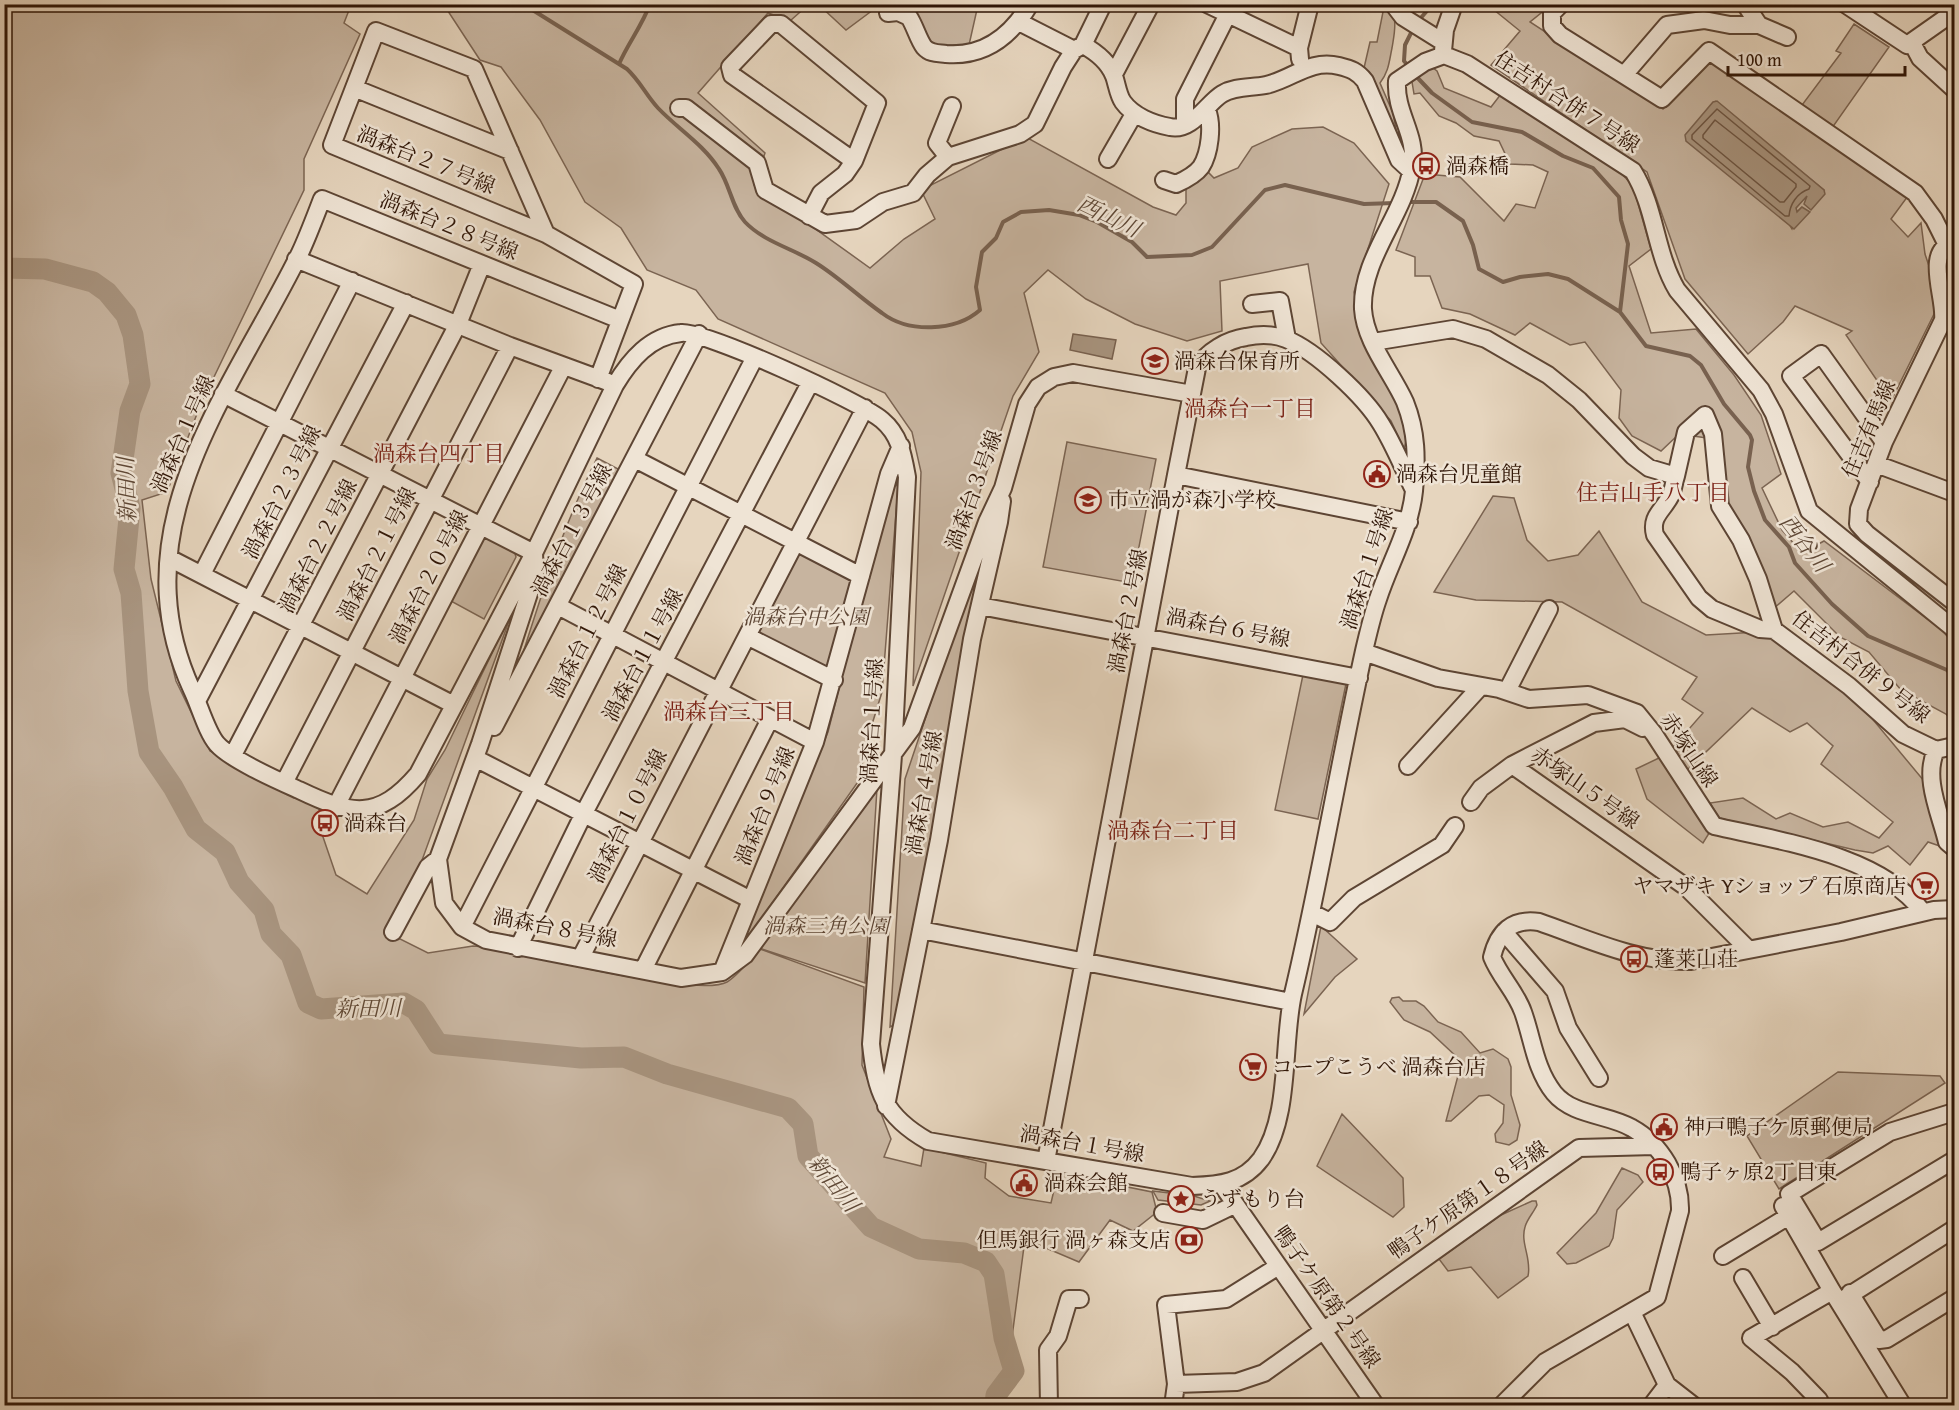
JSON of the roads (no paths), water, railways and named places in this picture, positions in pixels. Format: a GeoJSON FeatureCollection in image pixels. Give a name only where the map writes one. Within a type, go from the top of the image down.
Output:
{"type":"FeatureCollection","features":[{"type":"Feature","properties":{"kind":"street"},"geometry":{"type":"LineString","coordinates":[[888,13],[898,12],[909,17],[923,46],[931,52],[974,53],[997,42],[1019,22],[1030,4]]}},
{"type":"Feature","properties":{"kind":"street"},"geometry":{"type":"LineString","coordinates":[[679,108],[686,108],[757,163],[765,190],[825,224],[856,220],[883,202],[913,193],[927,175],[948,157],[1020,134],[1035,124],[1063,67],[1078,47],[1103,4]]}},
{"type":"Feature","properties":{"kind":"street"},"geometry":{"type":"LineString","coordinates":[[1113,74],[1150,4]]}},
{"type":"Feature","properties":{"kind":"street"},"geometry":{"type":"LineString","coordinates":[[1207,4],[1230,10],[1299,48]]}},
{"type":"Feature","properties":{"kind":"street"},"geometry":{"type":"LineString","coordinates":[[1301,69],[1299,48],[1310,4]]}},
{"type":"Feature","properties":{"kind":"street"},"geometry":{"type":"LineString","coordinates":[[1411,175],[1415,150],[1396,97],[1397,81],[1425,62],[1440,44],[1454,4]]}},
{"type":"Feature","properties":{"kind":"street"},"geometry":{"type":"LineString","coordinates":[[1561,4],[1552,13],[1552,26],[1560,35],[1662,99],[1709,51],[1915,193],[1951,244]]}},
{"type":"Feature","properties":{"kind":"street"},"geometry":{"type":"LineString","coordinates":[[1745,4],[1759,25]]}},
{"type":"Feature","properties":{"kind":"street"},"geometry":{"type":"LineString","coordinates":[[1846,5],[1907,45],[1954,12]]}},
{"type":"Feature","properties":{"kind":"street"},"geometry":{"type":"LineString","coordinates":[[1185,124],[1185,99],[1230,10]]}},
{"type":"Feature","properties":{"kind":"street","name":"住吉村合併７号線"},"geometry":{"type":"LineString","coordinates":[[1398,11],[1467,64],[1633,171],[1645,191],[1666,272],[1677,290],[1761,390],[1774,414],[1809,511],[1954,629]]}},
{"type":"Feature","properties":{"kind":"street"},"geometry":{"type":"LineString","coordinates":[[1624,75],[1667,25],[1704,20],[1730,25],[1759,25],[1787,37]]}},
{"type":"Feature","properties":{"kind":"street"},"geometry":{"type":"LineString","coordinates":[[1019,22],[1099,54],[1113,74],[1122,100],[1134,114],[1172,128],[1185,124],[1208,110],[1219,96],[1232,89],[1268,84],[1301,69],[1324,63],[1357,71],[1365,81],[1399,160],[1411,175]]}},
{"type":"Feature","properties":{"kind":"street"},"geometry":{"type":"LineString","coordinates":[[809,216],[821,193],[845,174],[854,161],[877,103],[781,24],[771,24],[730,67],[732,75],[854,161]]}},
{"type":"Feature","properties":{"kind":"street","name":"渦森台２７号線"},"geometry":{"type":"LineString","coordinates":[[546,234],[474,69],[376,31],[332,145],[546,234],[634,284],[598,379]]}},
{"type":"Feature","properties":{"kind":"street"},"geometry":{"type":"LineString","coordinates":[[1912,43],[1920,58],[1954,89]]}},
{"type":"Feature","properties":{"kind":"street"},"geometry":{"type":"LineString","coordinates":[[354,88],[510,151]]}},
{"type":"Feature","properties":{"kind":"street"},"geometry":{"type":"LineString","coordinates":[[948,157],[937,143],[952,106]]}},
{"type":"Feature","properties":{"kind":"street"},"geometry":{"type":"LineString","coordinates":[[1164,180],[1176,184],[1200,168],[1206,156],[1211,119],[1208,110]]}},
{"type":"Feature","properties":{"kind":"street"},"geometry":{"type":"LineString","coordinates":[[1108,159],[1134,114]]}},
{"type":"Feature","properties":{"kind":"street","name":"渦森台１号線"},"geometry":{"type":"LineString","coordinates":[[297,259],[223,394],[186,474],[174,511],[166,584],[179,662],[216,743],[284,783],[335,808],[361,811],[400,795],[418,774],[534,553],[615,385],[631,359],[666,336],[682,333],[699,334],[755,357],[865,408],[882,420],[894,433],[901,446],[908,477],[893,755],[871,1044],[874,1075],[886,1106],[904,1128],[928,1141],[1192,1186],[1222,1185],[1241,1178],[1261,1159],[1272,1137],[1278,1113],[1291,1002],[1312,913],[1364,652],[1378,599],[1409,522],[1414,491],[1417,442],[1405,403],[1373,342],[1363,310],[1367,278],[1411,175]]}},
{"type":"Feature","properties":{"kind":"street","name":"渦森台２８号線"},"geometry":{"type":"LineString","coordinates":[[297,259],[322,199],[620,320]]}},
{"type":"Feature","properties":{"kind":"street","name":"住吉有馬線"},"geometry":{"type":"LineString","coordinates":[[1951,244],[1938,256],[1938,270],[1945,308],[1944,320],[1884,442],[1859,509],[1858,524],[1867,534],[1954,602]]}},
{"type":"Feature","properties":{"kind":"street"},"geometry":{"type":"LineString","coordinates":[[297,259],[510,346],[615,385]]}},
{"type":"Feature","properties":{"kind":"street","name":"渦森台２２号線"},"geometry":{"type":"LineString","coordinates":[[233,755],[303,626],[458,324],[482,264]]}},
{"type":"Feature","properties":{"kind":"street"},"geometry":{"type":"LineString","coordinates":[[202,574],[352,281]]}},
{"type":"Feature","properties":{"kind":"street"},"geometry":{"type":"LineString","coordinates":[[1260,299],[1280,301],[1287,339]]}},
{"type":"Feature","properties":{"kind":"street","name":"渦森台２３号線"},"geometry":{"type":"LineString","coordinates":[[197,701],[406,303]]}},
{"type":"Feature","properties":{"kind":"street"},"geometry":{"type":"LineString","coordinates":[[1373,342],[1453,329],[1486,339],[1548,375],[1579,400],[1633,456],[1650,468],[1676,476],[1671,495],[1654,518],[1652,526],[1655,535],[1699,598],[1712,609],[1760,629],[1774,630]]}},
{"type":"Feature","properties":{"kind":"street","name":"渦森台１３号線"},"geometry":{"type":"LineString","coordinates":[[477,751],[491,732],[699,334]]}},
{"type":"Feature","properties":{"kind":"street","name":"渦森台２号線"},"geometry":{"type":"LineString","coordinates":[[1046,1161],[1197,368],[1203,359],[1221,345],[1238,338],[1263,334],[1287,339],[1336,374],[1363,399],[1381,424],[1414,491]]}},
{"type":"Feature","properties":{"kind":"street","name":"渦森台２１号線"},"geometry":{"type":"LineString","coordinates":[[284,783],[510,346]]}},
{"type":"Feature","properties":{"kind":"street"},"geometry":{"type":"LineString","coordinates":[[1870,482],[1791,376],[1821,354],[1884,442]]}},
{"type":"Feature","properties":{"kind":"street","name":"渦森台１２号線"},"geometry":{"type":"LineString","coordinates":[[462,927],[755,357]]}},
{"type":"Feature","properties":{"kind":"street","name":"渦森台２０号線"},"geometry":{"type":"LineString","coordinates":[[335,808],[563,366]]}},
{"type":"Feature","properties":{"kind":"street","name":"渦森台３号線"},"geometry":{"type":"LineString","coordinates":[[893,755],[912,728],[987,522],[1003,488],[1027,404],[1038,387],[1054,377],[1073,373],[1192,393]]}},
{"type":"Feature","properties":{"kind":"street","name":"渦森台１１号線"},"geometry":{"type":"LineString","coordinates":[[518,948],[584,813],[810,383]]}},
{"type":"Feature","properties":{"kind":"street"},"geometry":{"type":"LineString","coordinates":[[223,394],[534,553]]}},
{"type":"Feature","properties":{"kind":"street","name":"渦森台１０号線"},"geometry":{"type":"LineString","coordinates":[[581,957],[865,408]]}},
{"type":"Feature","properties":{"kind":"street","name":"住吉村合併９号線"},"geometry":{"type":"LineString","coordinates":[[1676,476],[1686,432],[1705,415],[1713,434],[1720,506],[1741,540],[1754,569],[1774,630],[1849,686],[1903,734],[1936,750],[1954,746]]}},
{"type":"Feature","properties":{"kind":"street","name":"渦森台９号線"},"geometry":{"type":"LineString","coordinates":[[722,972],[815,741],[834,680],[889,474],[901,446]]}},
{"type":"Feature","properties":{"kind":"street"},"geometry":{"type":"LineString","coordinates":[[635,459],[861,576]]}},
{"type":"Feature","properties":{"kind":"street"},"geometry":{"type":"LineString","coordinates":[[1876,464],[1954,493]]}},
{"type":"Feature","properties":{"kind":"street"},"geometry":{"type":"LineString","coordinates":[[1176,475],[1409,522]]}},
{"type":"Feature","properties":{"kind":"street","name":"渦森台４号線"},"geometry":{"type":"LineString","coordinates":[[886,1106],[939,840],[972,639],[999,522],[1003,488]]}},
{"type":"Feature","properties":{"kind":"street","name":"渦森台８号線"},"geometry":{"type":"LineString","coordinates":[[534,553],[535,575],[477,751],[438,859],[444,903],[462,927],[486,940],[518,948],[644,968],[681,978],[722,972],[745,955],[893,755]]}},
{"type":"Feature","properties":{"kind":"street"},"geometry":{"type":"LineString","coordinates":[[169,558],[454,705]]}},
{"type":"Feature","properties":{"kind":"street"},"geometry":{"type":"LineString","coordinates":[[558,606],[717,692],[815,741]]}},
{"type":"Feature","properties":{"kind":"street","name":"渦森台６号線"},"geometry":{"type":"LineString","coordinates":[[980,606],[1147,635],[1359,678]]}},
{"type":"Feature","properties":{"kind":"street"},"geometry":{"type":"LineString","coordinates":[[1507,691],[1549,609]]}},
{"type":"Feature","properties":{"kind":"street"},"geometry":{"type":"LineString","coordinates":[[747,636],[834,680]]}},
{"type":"Feature","properties":{"kind":"street","name":"赤塚山線"},"geometry":{"type":"LineString","coordinates":[[1364,652],[1438,678],[1507,691],[1529,699],[1588,695],[1637,713],[1654,734],[1714,826],[1847,859],[1884,880],[1917,904],[1923,912]]}},
{"type":"Feature","properties":{"kind":"street"},"geometry":{"type":"LineString","coordinates":[[1408,766],[1481,686]]}},
{"type":"Feature","properties":{"kind":"street"},"geometry":{"type":"LineString","coordinates":[[644,968],[770,719]]}},
{"type":"Feature","properties":{"kind":"street","name":"赤塚山５号線"},"geometry":{"type":"LineString","coordinates":[[1654,734],[1625,719],[1594,723],[1512,765],[1686,887],[1748,950]]}},
{"type":"Feature","properties":{"kind":"street"},"geometry":{"type":"LineString","coordinates":[[1936,750],[1930,763],[1931,778],[1947,842],[1954,848]]}},
{"type":"Feature","properties":{"kind":"street"},"geometry":{"type":"LineString","coordinates":[[477,751],[533,787],[751,900]]}},
{"type":"Feature","properties":{"kind":"street"},"geometry":{"type":"LineString","coordinates":[[1471,802],[1481,788],[1512,765]]}},
{"type":"Feature","properties":{"kind":"street"},"geometry":{"type":"LineString","coordinates":[[1312,913],[1330,922],[1354,898],[1442,845],[1455,826]]}},
{"type":"Feature","properties":{"kind":"street"},"geometry":{"type":"LineString","coordinates":[[393,932],[428,867],[438,859]]}},
{"type":"Feature","properties":{"kind":"street"},"geometry":{"type":"LineString","coordinates":[[1501,1406],[1545,1362],[1657,1296],[1680,1210],[1678,1182],[1654,1146],[1632,1127],[1590,1115],[1556,1095],[1550,1087],[1536,1061],[1523,1012],[1492,957],[1496,940],[1510,926],[1529,920],[1643,958],[1667,962],[1690,961],[1923,912],[1954,909]]}},
{"type":"Feature","properties":{"kind":"street"},"geometry":{"type":"LineString","coordinates":[[921,930],[1291,1002]]}},
{"type":"Feature","properties":{"kind":"street"},"geometry":{"type":"LineString","coordinates":[[1504,932],[1555,991],[1568,1028],[1599,1078]]}},
{"type":"Feature","properties":{"kind":"street"},"geometry":{"type":"LineString","coordinates":[[1954,1112],[1890,1132],[1789,1194],[1818,1242],[1954,1160]]}},
{"type":"Feature","properties":{"kind":"street","name":"鴨子ケ原第１８号線"},"geometry":{"type":"LineString","coordinates":[[1176,1384],[1237,1382],[1264,1373],[1579,1148],[1654,1146]]}},
{"type":"Feature","properties":{"kind":"street","name":"鴨子ケ原第２号線"},"geometry":{"type":"LineString","coordinates":[[1222,1185],[1376,1406]]}},
{"type":"Feature","properties":{"kind":"street"},"geometry":{"type":"LineString","coordinates":[[1163,1213],[1203,1220],[1234,1205]]}},
{"type":"Feature","properties":{"kind":"street"},"geometry":{"type":"LineString","coordinates":[[1723,1256],[1786,1211],[1840,1296],[1902,1406]]}},
{"type":"Feature","properties":{"kind":"street"},"geometry":{"type":"LineString","coordinates":[[1812,1406],[1819,1400],[1792,1372],[1751,1338],[1907,1261],[1954,1229]]}},
{"type":"Feature","properties":{"kind":"street"},"geometry":{"type":"LineString","coordinates":[[1173,1406],[1176,1384],[1166,1305],[1226,1299],[1277,1267]]}},
{"type":"Feature","properties":{"kind":"street"},"geometry":{"type":"LineString","coordinates":[[1743,1278],[1772,1327]]}},
{"type":"Feature","properties":{"kind":"street"},"geometry":{"type":"LineString","coordinates":[[1840,1296],[1879,1340],[1887,1339],[1954,1298]]}},
{"type":"Feature","properties":{"kind":"street"},"geometry":{"type":"LineString","coordinates":[[1049,1406],[1048,1350],[1058,1336],[1069,1299],[1080,1299]]}},
{"type":"Feature","properties":{"kind":"street"},"geometry":{"type":"LineString","coordinates":[[1632,1312],[1667,1384],[1694,1406]]}},
{"type":"Feature","properties":{"kind":"street"},"geometry":{"type":"LineString","coordinates":[[1651,1406],[1667,1384]]}},
{"type":"Feature","properties":{"kind":"water"},"geometry":{"type":"Polygon","coordinates":[[[1717,101],[1824,190],[1825,194],[1811,210],[1804,204],[1807,196],[1796,208],[1797,212],[1802,207],[1810,212],[1794,229],[1686,141],[1685,135],[1713,102],[1717,101]]]}},
{"type":"Feature","properties":{"kind":"water"},"geometry":{"type":"Polygon","coordinates":[[[1073,334],[1116,340],[1112,359],[1070,350],[1073,334]]]}},
{"type":"Feature","properties":{"kind":"waterway","name":"西山川"},"geometry":{"type":"LineString","coordinates":[[523,4],[627,69],[658,108],[713,160],[723,175],[741,216],[753,229],[816,263],[893,320],[918,327],[958,323],[980,310],[976,287],[982,252],[996,238],[1003,222],[1021,212],[1049,210],[1079,215],[1097,222],[1132,242],[1147,257],[1192,255],[1212,247],[1265,190],[1285,185],[1364,204],[1395,203]]}},
{"type":"Feature","properties":{"kind":"waterway"},"geometry":{"type":"LineString","coordinates":[[619,64],[650,4]]}},
{"type":"Feature","properties":{"kind":"waterway"},"geometry":{"type":"LineString","coordinates":[[1419,20],[1433,4]]}},
{"type":"Feature","properties":{"kind":"waterway"},"geometry":{"type":"LineString","coordinates":[[1410,68],[1404,61],[1405,45],[1413,29]]}},
{"type":"Feature","properties":{"kind":"waterway"},"geometry":{"type":"LineString","coordinates":[[1414,74],[1432,93],[1472,122],[1522,132],[1563,156],[1593,168],[1619,197],[1621,220],[1628,244],[1620,312]]}},
{"type":"Feature","properties":{"kind":"waterway","name":"西谷川"},"geometry":{"type":"LineString","coordinates":[[1405,202],[1436,202],[1463,221],[1473,245],[1479,269],[1503,282],[1520,277],[1548,274],[1568,279],[1620,312],[1646,346],[1690,356],[1701,365],[1724,404],[1750,435],[1752,440],[1748,467],[1754,491],[1765,520],[1789,547],[1795,563],[1832,604],[1868,636],[1947,670],[1954,678]]}},
{"type":"Feature","properties":{"kind":"waterway","name":"新田川"},"geometry":{"type":"LineString","coordinates":[[4,268],[45,269],[93,282],[107,292],[126,315],[133,335],[140,384],[130,411],[121,473],[130,508],[124,569],[131,593],[138,691],[149,752],[173,787],[196,829],[225,852],[239,882],[264,910],[271,934],[291,955],[308,1003],[321,1009],[404,1003],[416,1010],[438,1044],[581,1058],[624,1057],[667,1074],[788,1108],[803,1124],[808,1156],[871,1227],[919,1249],[964,1253],[986,1262],[994,1274],[1004,1338],[1014,1371],[996,1395],[995,1406]]}},
{"type":"Feature","properties":{"kind":"place","name":"渦森橋"},"geometry":{"type":"Point","coordinates":[1426,166]}},
{"type":"Feature","properties":{"kind":"place","name":"渦森台保育所"},"geometry":{"type":"Point","coordinates":[1155,361]}},
{"type":"Feature","properties":{"kind":"place","name":"渦森台児童館"},"geometry":{"type":"Point","coordinates":[1377,474]}},
{"type":"Feature","properties":{"kind":"place","name":"市立渦が森小学校"},"geometry":{"type":"Point","coordinates":[1088,500]}},
{"type":"Feature","properties":{"kind":"place","name":"渦森台"},"geometry":{"type":"Point","coordinates":[325,823]}},
{"type":"Feature","properties":{"kind":"place","name":"ヤマザキ Yショップ 石原商店"},"geometry":{"type":"Point","coordinates":[1925,886]}},
{"type":"Feature","properties":{"kind":"place","name":"蓬莱山荘"},"geometry":{"type":"Point","coordinates":[1634,959]}},
{"type":"Feature","properties":{"kind":"place","name":"コープこうべ 渦森台店"},"geometry":{"type":"Point","coordinates":[1253,1067]}},
{"type":"Feature","properties":{"kind":"place","name":"神戸鴨子ケ原郵便局"},"geometry":{"type":"Point","coordinates":[1664,1127]}},
{"type":"Feature","properties":{"kind":"place","name":"鴨子ヶ原2丁目東"},"geometry":{"type":"Point","coordinates":[1660,1172]}},
{"type":"Feature","properties":{"kind":"place","name":"渦森会館"},"geometry":{"type":"Point","coordinates":[1024,1183]}},
{"type":"Feature","properties":{"kind":"place","name":"うずもり台"},"geometry":{"type":"Point","coordinates":[1181,1199]}},
{"type":"Feature","properties":{"kind":"place","name":"但馬銀行 渦ヶ森支店"},"geometry":{"type":"Point","coordinates":[1189,1240]}},
{"type":"Feature","properties":{"kind":"district","name":"渦森台一丁目"},"geometry":{"type":"Point","coordinates":[1250,408]}},
{"type":"Feature","properties":{"kind":"district","name":"渦森台四丁目"},"geometry":{"type":"Point","coordinates":[439,453]}},
{"type":"Feature","properties":{"kind":"district","name":"住吉山手八丁目"},"geometry":{"type":"Point","coordinates":[1653,492]}},
{"type":"Feature","properties":{"kind":"district","name":"渦森台三丁目"},"geometry":{"type":"Point","coordinates":[729,711]}},
{"type":"Feature","properties":{"kind":"district","name":"渦森台二丁目"},"geometry":{"type":"Point","coordinates":[1173,830]}},
{"type":"Feature","properties":{"kind":"park label","name":"渦森台中公園"},"geometry":{"type":"Point","coordinates":[806,617]}},
{"type":"Feature","properties":{"kind":"park label","name":"渦森三角公園"},"geometry":{"type":"Point","coordinates":[826,926]}}]}
